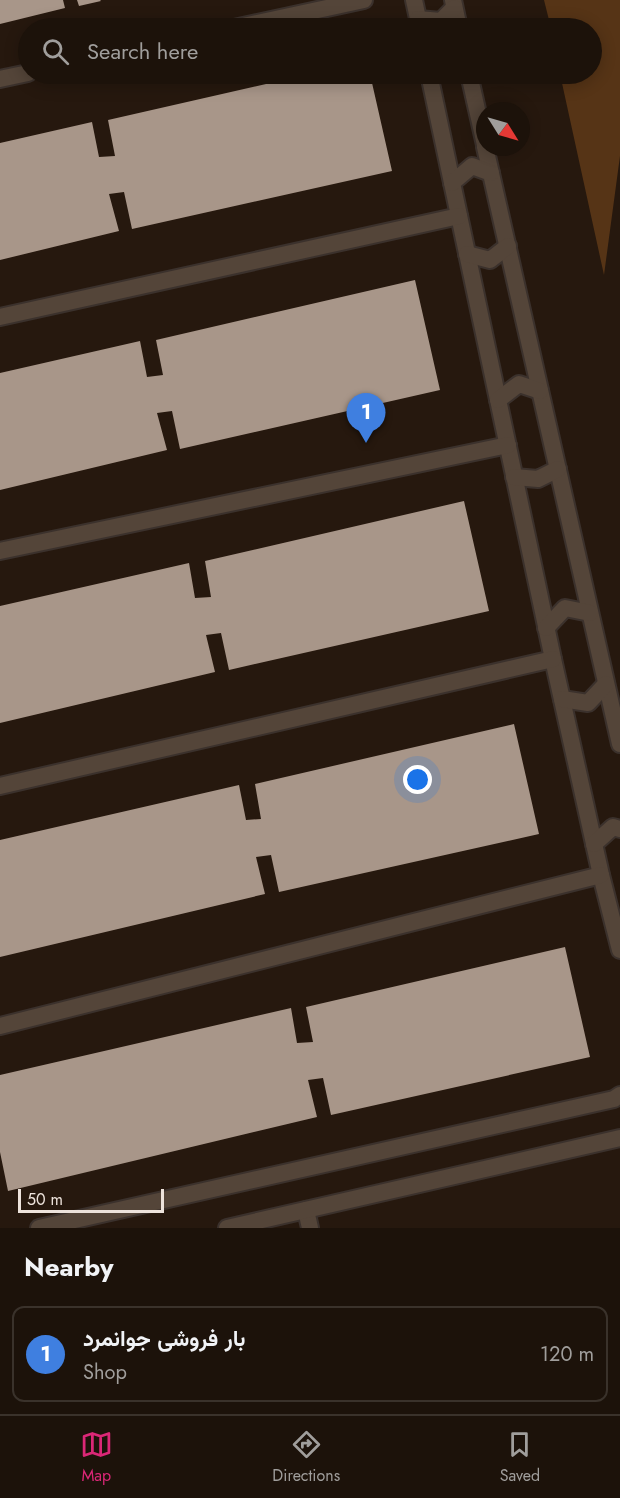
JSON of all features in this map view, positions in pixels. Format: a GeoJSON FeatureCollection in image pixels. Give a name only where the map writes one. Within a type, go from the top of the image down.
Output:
{"type":"FeatureCollection","features":[{"type":"Feature","properties":{"kind":"street"},"geometry":{"type":"LineString","coordinates":[[280,18],[364,0]]}},
{"type":"Feature","properties":{"kind":"street"},"geometry":{"type":"LineString","coordinates":[[414,0],[418,18]]}},
{"type":"Feature","properties":{"kind":"street"},"geometry":{"type":"LineString","coordinates":[[443,18],[453,4]]}},
{"type":"Feature","properties":{"kind":"street"},"geometry":{"type":"LineString","coordinates":[[0,79],[18,75]]}},
{"type":"Feature","properties":{"kind":"street"},"geometry":{"type":"LineString","coordinates":[[431,84],[546,628],[601,875],[616,919],[620,950]]}},
{"type":"Feature","properties":{"kind":"street"},"geometry":{"type":"LineString","coordinates":[[471,84],[476,105]]}},
{"type":"Feature","properties":{"kind":"street"},"geometry":{"type":"LineString","coordinates":[[487,156],[620,744]]}},
{"type":"Feature","properties":{"kind":"street"},"geometry":{"type":"LineString","coordinates":[[452,183],[472,166],[491,173]]}},
{"type":"Feature","properties":{"kind":"street"},"geometry":{"type":"LineString","coordinates":[[0,317],[459,216]]}},
{"type":"Feature","properties":{"kind":"street"},"geometry":{"type":"LineString","coordinates":[[467,254],[490,260],[508,246]]}},
{"type":"Feature","properties":{"kind":"street"},"geometry":{"type":"LineString","coordinates":[[498,400],[519,384],[540,391]]}},
{"type":"Feature","properties":{"kind":"street"},"geometry":{"type":"LineString","coordinates":[[0,551],[508,445]]}},
{"type":"Feature","properties":{"kind":"street"},"geometry":{"type":"LineString","coordinates":[[514,477],[538,479],[558,469]]}},
{"type":"Feature","properties":{"kind":"street"},"geometry":{"type":"LineString","coordinates":[[546,628],[565,608],[590,613]]}},
{"type":"Feature","properties":{"kind":"street"},"geometry":{"type":"LineString","coordinates":[[0,786],[553,659]]}},
{"type":"Feature","properties":{"kind":"street"},"geometry":{"type":"LineString","coordinates":[[562,699],[588,703],[606,684]]}},
{"type":"Feature","properties":{"kind":"street"},"geometry":{"type":"LineString","coordinates":[[594,844],[613,827],[620,829]]}},
{"type":"Feature","properties":{"kind":"street"},"geometry":{"type":"LineString","coordinates":[[0,1026],[601,875]]}},
{"type":"Feature","properties":{"kind":"street"},"geometry":{"type":"LineString","coordinates":[[39,1228],[614,1099],[620,1095]]}},
{"type":"Feature","properties":{"kind":"street"},"geometry":{"type":"LineString","coordinates":[[227,1228],[272,1223],[306,1210],[620,1138]]}},
{"type":"Feature","properties":{"kind":"street"},"geometry":{"type":"LineString","coordinates":[[306,1210],[310,1228]]}},
{"type":"Feature","properties":{"kind":"shaded area"},"geometry":{"type":"Polygon","coordinates":[[[544,0],[620,0],[620,156],[604,275],[562,84],[602,84],[602,18],[548,18],[544,0]]]}},
{"type":"Feature","properties":{"kind":"building"},"geometry":{"type":"Polygon","coordinates":[[[0,0],[63,0],[65,8],[0,24],[0,0]]]}},
{"type":"Feature","properties":{"kind":"building"},"geometry":{"type":"Polygon","coordinates":[[[77,0],[100,0],[101,1],[79,6],[77,0]]]}},
{"type":"Feature","properties":{"kind":"building"},"geometry":{"type":"Polygon","coordinates":[[[266,84],[372,84],[392,171],[132,229],[124,192],[109,194],[119,231],[0,260],[0,143],[92,122],[99,157],[115,156],[108,120],[266,84]]]}},
{"type":"Feature","properties":{"kind":"building"},"geometry":{"type":"Polygon","coordinates":[[[415,280],[440,390],[180,449],[172,411],[157,413],[167,450],[0,490],[0,373],[140,341],[147,377],[163,375],[156,340],[415,280]]]}},
{"type":"Feature","properties":{"kind":"building"},"geometry":{"type":"Polygon","coordinates":[[[464,501],[489,611],[229,670],[221,633],[206,635],[215,672],[0,723],[0,606],[189,563],[195,598],[211,597],[205,561],[464,501]]]}},
{"type":"Feature","properties":{"kind":"building"},"geometry":{"type":"Polygon","coordinates":[[[514,724],[539,834],[279,892],[271,855],[256,857],[265,894],[0,957],[0,840],[239,785],[246,820],[261,819],[255,784],[514,724]]]}},
{"type":"Feature","properties":{"kind":"building"},"geometry":{"type":"Polygon","coordinates":[[[565,947],[590,1057],[331,1115],[323,1078],[308,1080],[317,1117],[8,1191],[0,1152],[0,1075],[291,1008],[297,1043],[313,1042],[306,1007],[565,947]]]}},
{"type":"Feature","properties":{"kind":"place","name":"بار فروشی جوانمرد"},"geometry":{"type":"Point","coordinates":[366,443]}}]}
